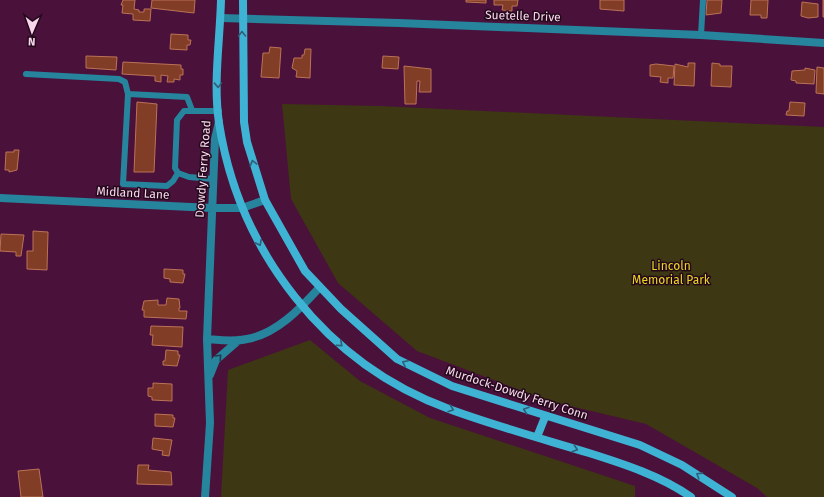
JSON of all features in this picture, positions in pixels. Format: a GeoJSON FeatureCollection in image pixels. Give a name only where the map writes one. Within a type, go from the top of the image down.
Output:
{"type":"FeatureCollection","features":[{"type":"Feature","properties":{"kind":"main road","name":"Dowdy Ferry Road"},"geometry":{"type":"LineString","coordinates":[[219,122],[217,70],[221,0]]}},
{"type":"Feature","properties":{"kind":"main road"},"geometry":{"type":"LineString","coordinates":[[243,0],[244,122],[247,142],[265,200]]}},
{"type":"Feature","properties":{"kind":"main road"},"geometry":{"type":"LineString","coordinates":[[219,122],[242,208],[268,260],[302,307],[340,344],[397,386],[449,409],[622,464],[657,478],[691,497]]}},
{"type":"Feature","properties":{"kind":"main road","name":"Murdock-Dowdy Ferry Conn"},"geometry":{"type":"LineString","coordinates":[[265,200],[305,271],[320,288],[397,359],[452,386],[626,441],[661,454],[682,465],[732,497]]}},
{"type":"Feature","properties":{"kind":"main road"},"geometry":{"type":"LineString","coordinates":[[537,437],[545,416]]}},
{"type":"Feature","properties":{"kind":"street","name":"Suetelle Drive"},"geometry":{"type":"LineString","coordinates":[[221,18],[701,35],[824,43]]}},
{"type":"Feature","properties":{"kind":"street","name":"Dowdy Ferry Road"},"geometry":{"type":"LineString","coordinates":[[205,497],[210,423],[207,339],[215,139],[219,122]]}},
{"type":"Feature","properties":{"kind":"street","name":"Midland Lane"},"geometry":{"type":"LineString","coordinates":[[0,198],[212,208],[242,208],[265,200]]}},
{"type":"Feature","properties":{"kind":"street","name":"Dowdy Ferry Road"},"geometry":{"type":"LineString","coordinates":[[207,339],[238,340],[262,334],[280,325],[302,307],[320,288]]}},
{"type":"Feature","properties":{"kind":"street","name":"Dowdy Ferry Road"},"geometry":{"type":"LineString","coordinates":[[208,380],[216,360],[238,340]]}},
{"type":"Feature","properties":{"kind":"lane"},"geometry":{"type":"LineString","coordinates":[[701,35],[703,0]]}},
{"type":"Feature","properties":{"kind":"lane"},"geometry":{"type":"LineString","coordinates":[[26,74],[120,79],[125,82],[128,94],[123,184],[167,186],[173,181],[178,173]]}},
{"type":"Feature","properties":{"kind":"lane"},"geometry":{"type":"LineString","coordinates":[[128,94],[187,97],[192,110]]}},
{"type":"Feature","properties":{"kind":"lane"},"geometry":{"type":"LineString","coordinates":[[213,179],[189,177],[178,173],[175,168],[177,120],[184,111],[219,111]]}},
{"type":"Feature","properties":{"kind":"green space","name":"Lincoln Memorial Park"},"geometry":{"type":"Polygon","coordinates":[[[282,104],[380,106],[824,127],[824,497],[767,497],[757,488],[646,424],[549,401],[417,351],[338,283],[291,199],[282,104]]]}},
{"type":"Feature","properties":{"kind":"green space"},"geometry":{"type":"Polygon","coordinates":[[[310,340],[360,381],[430,418],[635,486],[635,497],[221,497],[228,370],[310,340]]]}},
{"type":"Feature","properties":{"kind":"building"},"geometry":{"type":"Polygon","coordinates":[[[123,0],[135,0],[134,9],[139,10],[139,12],[144,12],[144,9],[151,9],[150,21],[133,20],[133,14],[122,13],[123,5],[121,5],[123,0]]]}},
{"type":"Feature","properties":{"kind":"building"},"geometry":{"type":"Polygon","coordinates":[[[152,0],[195,0],[194,13],[151,8],[152,0]]]}},
{"type":"Feature","properties":{"kind":"building"},"geometry":{"type":"Polygon","coordinates":[[[466,0],[486,0],[486,3],[466,2],[466,0]]]}},
{"type":"Feature","properties":{"kind":"building"},"geometry":{"type":"Polygon","coordinates":[[[494,0],[518,0],[517,6],[512,6],[512,11],[502,10],[503,5],[494,5],[494,0]]]}},
{"type":"Feature","properties":{"kind":"building"},"geometry":{"type":"Polygon","coordinates":[[[600,0],[624,0],[624,11],[600,9],[600,0]]]}},
{"type":"Feature","properties":{"kind":"building"},"geometry":{"type":"Polygon","coordinates":[[[707,0],[722,0],[721,13],[706,15],[707,0]]]}},
{"type":"Feature","properties":{"kind":"building"},"geometry":{"type":"Polygon","coordinates":[[[751,0],[768,0],[767,18],[761,18],[761,15],[750,15],[751,0]]]}},
{"type":"Feature","properties":{"kind":"building"},"geometry":{"type":"Polygon","coordinates":[[[824,0],[824,17],[823,17],[824,0]]]}},
{"type":"Feature","properties":{"kind":"building"},"geometry":{"type":"Polygon","coordinates":[[[802,2],[818,4],[818,17],[808,18],[801,16],[802,2]]]}},
{"type":"Feature","properties":{"kind":"building"},"geometry":{"type":"Polygon","coordinates":[[[171,34],[188,35],[188,40],[191,40],[190,45],[187,45],[187,50],[170,49],[171,34]]]}},
{"type":"Feature","properties":{"kind":"building"},"geometry":{"type":"Polygon","coordinates":[[[270,47],[281,48],[279,78],[261,77],[263,53],[269,53],[270,47]]]}},
{"type":"Feature","properties":{"kind":"building"},"geometry":{"type":"Polygon","coordinates":[[[305,49],[311,49],[310,78],[296,77],[297,71],[292,68],[294,58],[302,58],[305,49]]]}},
{"type":"Feature","properties":{"kind":"building"},"geometry":{"type":"Polygon","coordinates":[[[86,56],[117,57],[116,70],[86,68],[86,56]]]}},
{"type":"Feature","properties":{"kind":"building"},"geometry":{"type":"Polygon","coordinates":[[[383,56],[399,57],[398,69],[382,68],[383,56]]]}},
{"type":"Feature","properties":{"kind":"building"},"geometry":{"type":"Polygon","coordinates":[[[123,62],[181,65],[183,75],[180,75],[180,80],[174,79],[174,82],[167,82],[168,76],[161,75],[161,82],[155,81],[155,76],[122,74],[123,62]]]}},
{"type":"Feature","properties":{"kind":"building"},"geometry":{"type":"Polygon","coordinates":[[[688,63],[695,63],[694,86],[674,85],[675,64],[688,67],[688,63]]]}},
{"type":"Feature","properties":{"kind":"building"},"geometry":{"type":"Polygon","coordinates":[[[712,63],[720,64],[720,66],[732,66],[731,87],[711,86],[712,63]]]}},
{"type":"Feature","properties":{"kind":"building"},"geometry":{"type":"Polygon","coordinates":[[[656,64],[674,66],[673,78],[668,78],[668,83],[660,82],[661,77],[650,76],[650,65],[656,64]]]}},
{"type":"Feature","properties":{"kind":"building"},"geometry":{"type":"Polygon","coordinates":[[[404,66],[431,69],[431,92],[419,92],[420,81],[417,81],[416,104],[405,104],[404,66]]]}},
{"type":"Feature","properties":{"kind":"building"},"geometry":{"type":"Polygon","coordinates":[[[817,67],[824,68],[824,94],[816,93],[817,67]]]}},
{"type":"Feature","properties":{"kind":"building"},"geometry":{"type":"Polygon","coordinates":[[[805,68],[815,70],[814,84],[796,83],[796,81],[791,80],[792,71],[805,70],[805,68]]]}},
{"type":"Feature","properties":{"kind":"building"},"geometry":{"type":"Polygon","coordinates":[[[137,102],[157,104],[154,172],[134,172],[137,102]]]}},
{"type":"Feature","properties":{"kind":"building"},"geometry":{"type":"Polygon","coordinates":[[[790,102],[805,103],[804,116],[786,115],[787,111],[789,111],[790,102]]]}},
{"type":"Feature","properties":{"kind":"building"},"geometry":{"type":"Polygon","coordinates":[[[14,150],[19,150],[17,170],[9,172],[9,170],[5,170],[6,152],[14,152],[14,150]]]}},
{"type":"Feature","properties":{"kind":"building"},"geometry":{"type":"Polygon","coordinates":[[[33,231],[48,232],[47,270],[27,269],[27,251],[33,251],[33,231]]]}},
{"type":"Feature","properties":{"kind":"building"},"geometry":{"type":"Polygon","coordinates":[[[1,234],[24,235],[21,256],[16,256],[16,252],[0,251],[1,234]]]}},
{"type":"Feature","properties":{"kind":"building"},"geometry":{"type":"Polygon","coordinates":[[[164,269],[183,270],[183,274],[185,274],[183,283],[170,282],[170,279],[164,278],[164,269]]]}},
{"type":"Feature","properties":{"kind":"building"},"geometry":{"type":"Polygon","coordinates":[[[167,298],[179,299],[179,311],[187,311],[186,319],[144,317],[144,310],[142,310],[144,301],[158,300],[158,305],[166,305],[167,298]]]}},
{"type":"Feature","properties":{"kind":"building"},"geometry":{"type":"Polygon","coordinates":[[[151,326],[183,327],[182,347],[152,345],[153,335],[150,335],[151,326]]]}},
{"type":"Feature","properties":{"kind":"building"},"geometry":{"type":"Polygon","coordinates":[[[166,350],[178,351],[178,355],[180,355],[177,366],[163,365],[166,350]]]}},
{"type":"Feature","properties":{"kind":"building"},"geometry":{"type":"Polygon","coordinates":[[[153,383],[172,384],[172,401],[152,400],[152,397],[148,396],[148,388],[153,388],[153,383]]]}},
{"type":"Feature","properties":{"kind":"building"},"geometry":{"type":"Polygon","coordinates":[[[155,414],[173,415],[173,418],[175,418],[173,427],[155,426],[155,414]]]}},
{"type":"Feature","properties":{"kind":"building"},"geometry":{"type":"Polygon","coordinates":[[[153,438],[172,440],[169,456],[162,455],[163,451],[152,449],[153,438]]]}},
{"type":"Feature","properties":{"kind":"building"},"geometry":{"type":"Polygon","coordinates":[[[138,465],[149,465],[148,470],[171,472],[172,485],[137,484],[138,465]]]}},
{"type":"Feature","properties":{"kind":"building"},"geometry":{"type":"Polygon","coordinates":[[[39,469],[43,497],[21,497],[18,471],[39,469]]]}}]}
